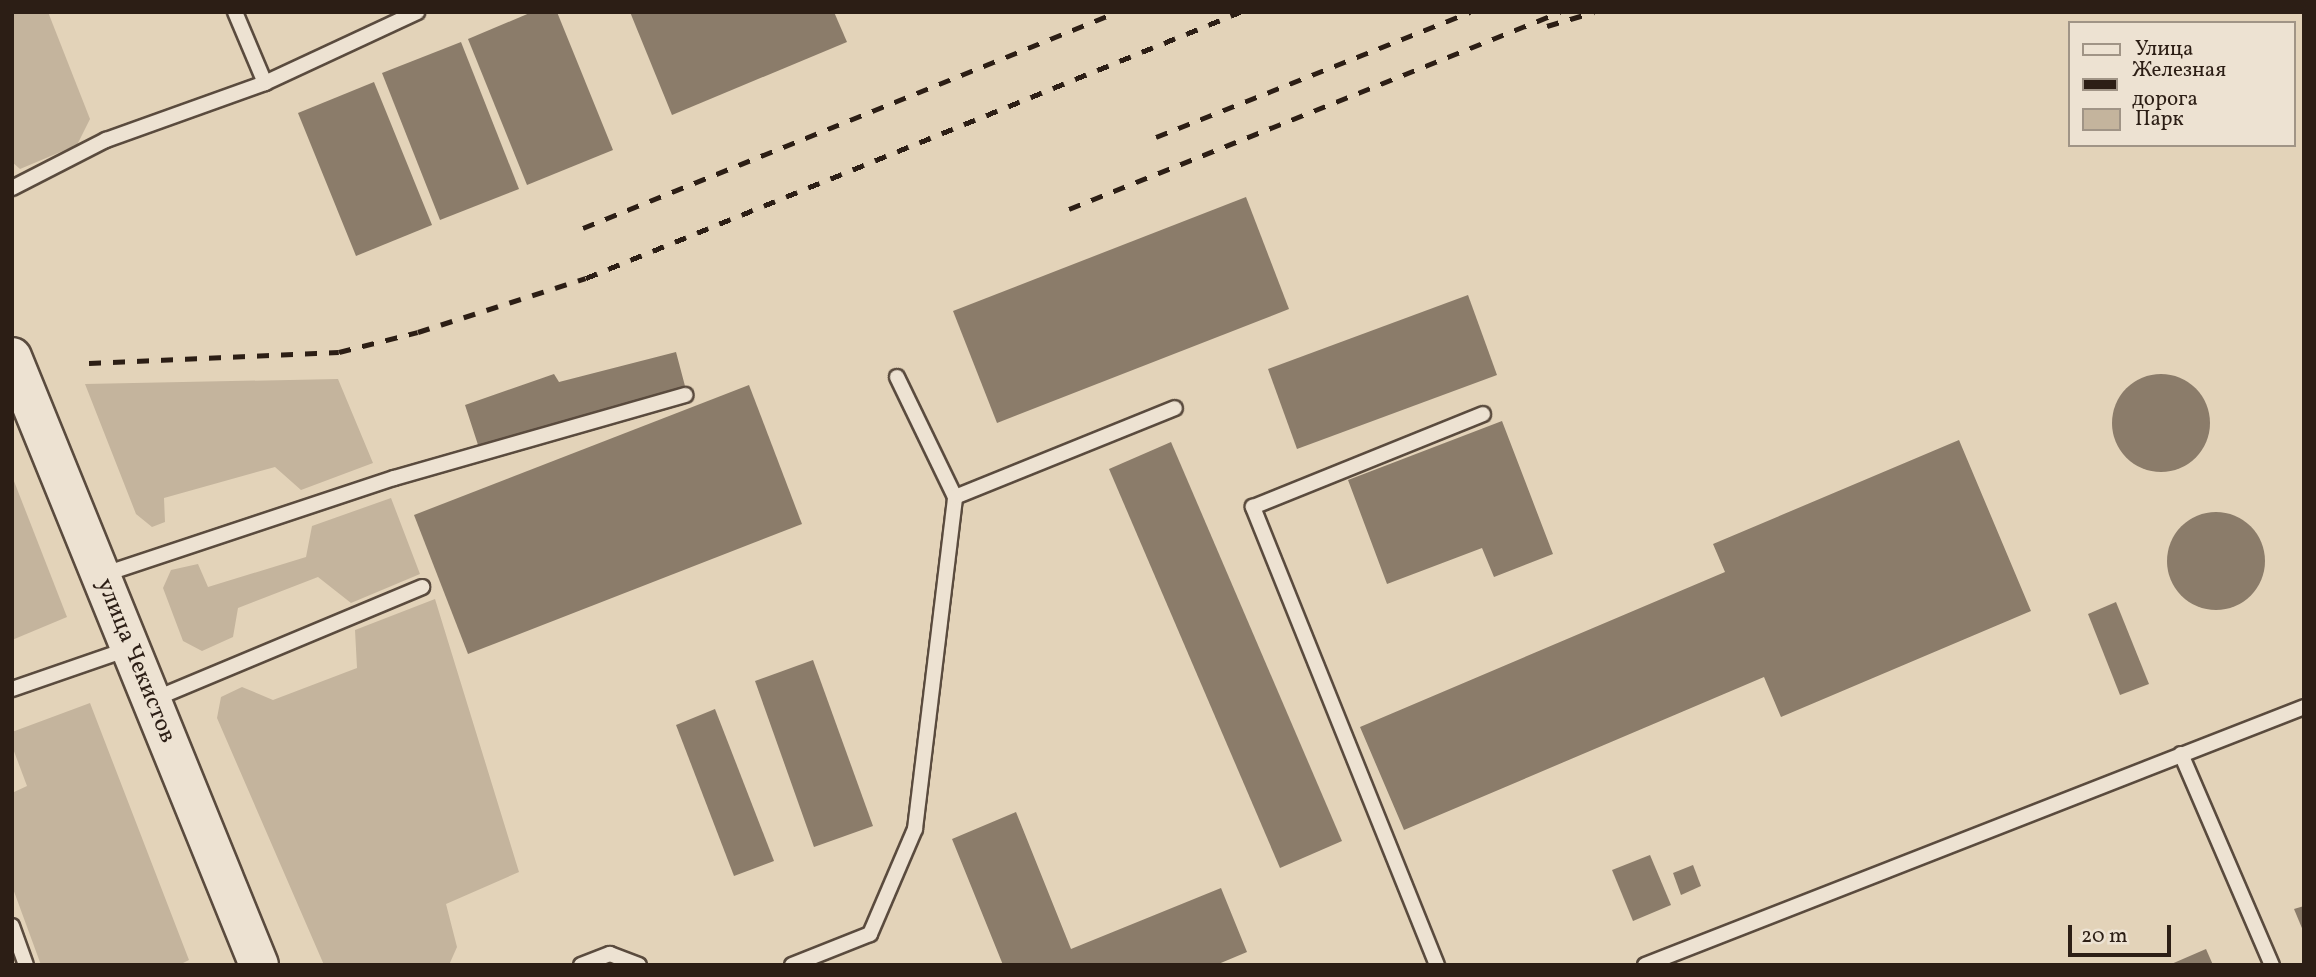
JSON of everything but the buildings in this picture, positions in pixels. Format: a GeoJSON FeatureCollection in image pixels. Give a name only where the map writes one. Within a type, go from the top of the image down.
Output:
{"type":"FeatureCollection","features":[{"type":"Feature","properties":{"kind":"main road","name":"улица Чекистов"},"geometry":{"type":"LineString","coordinates":[[12,357],[259,965]]}},
{"type":"Feature","properties":{"kind":"lane"},"geometry":{"type":"LineString","coordinates":[[235,12],[265,83]]}},
{"type":"Feature","properties":{"kind":"lane"},"geometry":{"type":"LineString","coordinates":[[12,188],[106,140],[265,83],[417,12]]}},
{"type":"Feature","properties":{"kind":"lane"},"geometry":{"type":"LineString","coordinates":[[792,965],[870,934],[915,829],[955,497],[897,377]]}},
{"type":"Feature","properties":{"kind":"lane"},"geometry":{"type":"LineString","coordinates":[[100,575],[394,478],[685,395]]}},
{"type":"Feature","properties":{"kind":"lane"},"geometry":{"type":"LineString","coordinates":[[955,497],[1175,408]]}},
{"type":"Feature","properties":{"kind":"lane"},"geometry":{"type":"LineString","coordinates":[[1437,965],[1253,507],[1483,414]]}},
{"type":"Feature","properties":{"kind":"lane"},"geometry":{"type":"LineString","coordinates":[[151,700],[422,587]]}},
{"type":"Feature","properties":{"kind":"lane"},"geometry":{"type":"LineString","coordinates":[[12,689],[130,649]]}},
{"type":"Feature","properties":{"kind":"lane"},"geometry":{"type":"LineString","coordinates":[[1645,965],[2304,707]]}},
{"type":"Feature","properties":{"kind":"lane"},"geometry":{"type":"LineString","coordinates":[[2181,754],[2272,965]]}},
{"type":"Feature","properties":{"kind":"lane"},"geometry":{"type":"LineString","coordinates":[[12,926],[26,965]]}},
{"type":"Feature","properties":{"kind":"lane"},"geometry":{"type":"LineString","coordinates":[[582,965],[610,954],[639,965]]}},
{"type":"Feature","properties":{"kind":"green space"},"geometry":{"type":"Polygon","coordinates":[[[12,12],[48,12],[90,119],[77,145],[20,169],[12,162],[12,12]]]}},
{"type":"Feature","properties":{"kind":"green space"},"geometry":{"type":"Polygon","coordinates":[[[338,379],[373,463],[301,490],[275,467],[164,498],[165,522],[152,527],[136,514],[85,384],[338,379]]]}},
{"type":"Feature","properties":{"kind":"green space"},"geometry":{"type":"Polygon","coordinates":[[[12,476],[67,617],[12,640],[12,476]]]}},
{"type":"Feature","properties":{"kind":"green space"},"geometry":{"type":"Polygon","coordinates":[[[391,498],[420,574],[351,603],[318,577],[238,608],[233,637],[202,651],[183,641],[163,588],[171,570],[198,564],[208,587],[306,557],[312,526],[391,498]]]}},
{"type":"Feature","properties":{"kind":"green space"},"geometry":{"type":"Polygon","coordinates":[[[435,599],[519,872],[446,904],[457,947],[449,965],[324,965],[217,718],[221,697],[242,687],[273,700],[357,668],[355,630],[435,599]]]}},
{"type":"Feature","properties":{"kind":"green space"},"geometry":{"type":"Polygon","coordinates":[[[90,703],[189,960],[179,965],[41,965],[12,886],[12,793],[27,786],[12,746],[12,732],[90,703]]]}},
{"type":"Feature","properties":{"kind":"railway"},"geometry":{"type":"LineString","coordinates":[[583,228],[1117,12]]}},
{"type":"Feature","properties":{"kind":"railway"},"geometry":{"type":"LineString","coordinates":[[89,363],[339,352],[418,332],[586,278],[1240,12]]}},
{"type":"Feature","properties":{"kind":"railway"},"geometry":{"type":"LineString","coordinates":[[1156,137],[1470,12]]}},
{"type":"Feature","properties":{"kind":"railway"},"geometry":{"type":"LineString","coordinates":[[1069,209],[1560,12]]}},
{"type":"Feature","properties":{"kind":"railway"},"geometry":{"type":"LineString","coordinates":[[1547,26],[1594,12]]}}]}
